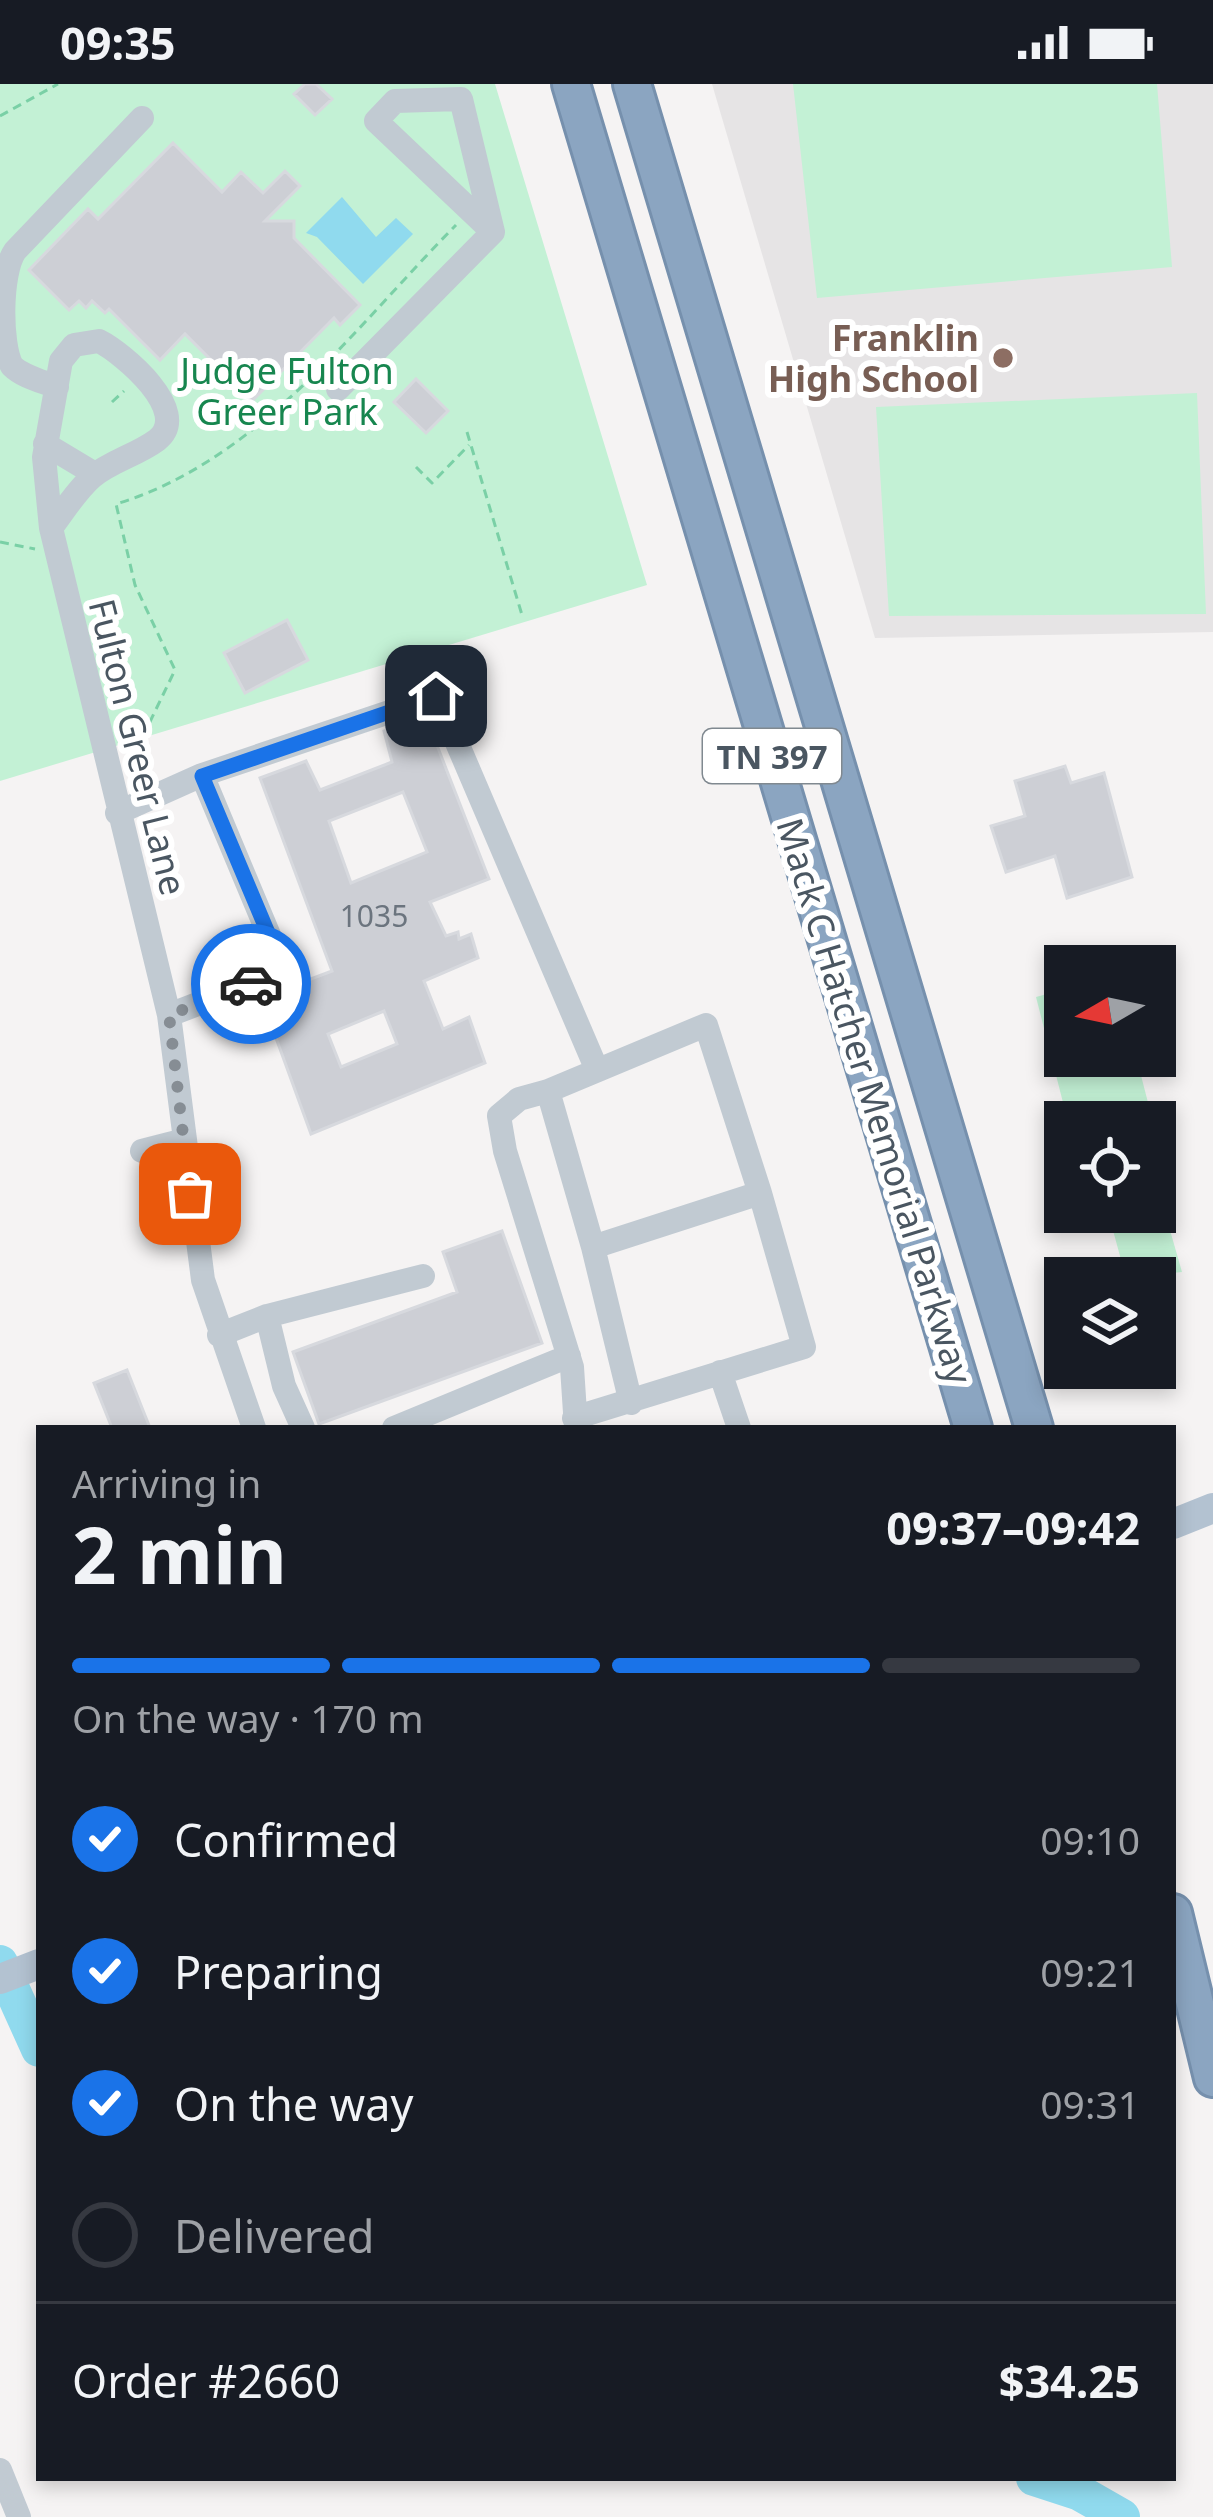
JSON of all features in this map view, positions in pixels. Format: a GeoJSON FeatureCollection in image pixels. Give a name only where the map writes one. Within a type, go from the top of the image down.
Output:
{"type":"FeatureCollection","features":[{"type":"Feature","properties":{"kind":"highway","name":"Mack C Hatcher Memorial Parkway"},"geometry":{"type":"LineString","coordinates":[[571,84],[973,1425]]}},
{"type":"Feature","properties":{"kind":"highway","name":"Mack C Hatcher Memorial Parkway"},"geometry":{"type":"LineString","coordinates":[[632,84],[1033,1425]]}},
{"type":"Feature","properties":{"kind":"highway"},"geometry":{"type":"LineString","coordinates":[[1176,1926],[1213,2078]]}},
{"type":"Feature","properties":{"kind":"highway"},"geometry":{"type":"LineString","coordinates":[[1176,1988],[1201,2039]]}},
{"type":"Feature","properties":{"kind":"main road"},"geometry":{"type":"LineString","coordinates":[[1176,1523],[1213,1508]]}},
{"type":"Feature","properties":{"kind":"main road"},"geometry":{"type":"LineString","coordinates":[[0,1979],[36,1965]]}},
{"type":"Feature","properties":{"kind":"street"},"geometry":{"type":"LineString","coordinates":[[461,99],[493,232],[376,121],[394,101],[461,99]]}},
{"type":"Feature","properties":{"kind":"street"},"geometry":{"type":"LineString","coordinates":[[57,387],[26,374],[7,359],[2,331],[6,266],[14,250],[142,118]]}},
{"type":"Feature","properties":{"kind":"street"},"geometry":{"type":"LineString","coordinates":[[338,389],[493,232]]}},
{"type":"Feature","properties":{"kind":"street"},"geometry":{"type":"LineString","coordinates":[[55,550],[95,474],[162,436],[166,408],[154,388],[99,340],[80,342],[65,352],[45,444],[95,474]]}},
{"type":"Feature","properties":{"kind":"street","name":"Fulton Greer Lane"},"geometry":{"type":"LineString","coordinates":[[45,444],[55,550],[169,1015],[199,1263],[219,1335],[253,1425]]}},
{"type":"Feature","properties":{"kind":"street"},"geometry":{"type":"LineString","coordinates":[[117,813],[202,776],[436,696],[598,1070]]}},
{"type":"Feature","properties":{"kind":"street"},"geometry":{"type":"LineString","coordinates":[[169,1015],[284,971],[202,776]]}},
{"type":"Feature","properties":{"kind":"street"},"geometry":{"type":"LineString","coordinates":[[706,1025],[804,1347],[575,1423],[569,1356],[505,1151],[500,1116],[519,1099],[598,1070],[706,1025]]}},
{"type":"Feature","properties":{"kind":"street"},"geometry":{"type":"LineString","coordinates":[[548,1091],[632,1402]]}},
{"type":"Feature","properties":{"kind":"street"},"geometry":{"type":"LineString","coordinates":[[142,1151],[185,1141]]}},
{"type":"Feature","properties":{"kind":"street"},"geometry":{"type":"LineString","coordinates":[[593,1247],[760,1193]]}},
{"type":"Feature","properties":{"kind":"street"},"geometry":{"type":"LineString","coordinates":[[219,1335],[267,1316],[422,1276]]}},
{"type":"Feature","properties":{"kind":"street"},"geometry":{"type":"LineString","coordinates":[[267,1316],[284,1387],[302,1425]]}},
{"type":"Feature","properties":{"kind":"street"},"geometry":{"type":"LineString","coordinates":[[401,1425],[569,1356]]}},
{"type":"Feature","properties":{"kind":"street"},"geometry":{"type":"LineString","coordinates":[[720,1372],[738,1425]]}},
{"type":"Feature","properties":{"kind":"street"},"geometry":{"type":"LineString","coordinates":[[0,2470],[20,2517]]}},
{"type":"Feature","properties":{"kind":"path"},"geometry":{"type":"LineString","coordinates":[[0,116],[58,84]]}},
{"type":"Feature","properties":{"kind":"path"},"geometry":{"type":"LineString","coordinates":[[127,769],[175,670],[135,585],[116,504],[169,486],[242,440],[470,211]]}},
{"type":"Feature","properties":{"kind":"path"},"geometry":{"type":"LineString","coordinates":[[467,432],[522,616]]}},
{"type":"Feature","properties":{"kind":"path"},"geometry":{"type":"LineString","coordinates":[[416,466],[432,483],[470,444]]}},
{"type":"Feature","properties":{"kind":"path"},"geometry":{"type":"LineString","coordinates":[[0,542],[55,550]]}},
{"type":"Feature","properties":{"kind":"shaded area","name":"Franklin High School"},"geometry":{"type":"Polygon","coordinates":[[[712,84],[1213,84],[1213,632],[875,638],[712,84]]]}},
{"type":"Feature","properties":{"kind":"green space","name":"Judge Fulton Greer Park"},"geometry":{"type":"Polygon","coordinates":[[[0,84],[495,84],[647,585],[0,781],[0,84]]]}},
{"type":"Feature","properties":{"kind":"green space"},"geometry":{"type":"Polygon","coordinates":[[[793,84],[1157,84],[1172,267],[817,298],[793,84]]]}},
{"type":"Feature","properties":{"kind":"green space"},"geometry":{"type":"Polygon","coordinates":[[[1197,393],[1206,614],[889,616],[876,407],[1197,393]]]}},
{"type":"Feature","properties":{"kind":"green space"},"geometry":{"type":"Polygon","coordinates":[[[1044,995],[1044,1028],[1036,997],[1044,995]]]}},
{"type":"Feature","properties":{"kind":"green space"},"geometry":{"type":"Polygon","coordinates":[[[1056,1077],[1141,1077],[1148,1101],[1063,1101],[1056,1077]]]}},
{"type":"Feature","properties":{"kind":"green space"},"geometry":{"type":"Polygon","coordinates":[[[1114,1233],[1171,1233],[1182,1272],[1176,1273],[1176,1257],[1120,1257],[1114,1233]]]}},
{"type":"Feature","properties":{"kind":"water"},"geometry":{"type":"Polygon","coordinates":[[[342,197],[376,237],[396,218],[413,234],[363,284],[317,237],[306,233],[342,197]]]}},
{"type":"Feature","properties":{"kind":"building"},"geometry":{"type":"Polygon","coordinates":[[[305,84],[316,84],[332,99],[315,115],[294,94],[305,84]]]}},
{"type":"Feature","properties":{"kind":"building"},"geometry":{"type":"Polygon","coordinates":[[[173,143],[222,192],[241,172],[263,193],[285,171],[300,186],[265,221],[294,221],[294,238],[360,305],[340,325],[334,318],[252,401],[185,334],[160,360],[109,309],[105,313],[92,301],[86,308],[79,301],[69,310],[29,270],[88,209],[98,219],[173,143]]]}},
{"type":"Feature","properties":{"kind":"building"},"geometry":{"type":"Polygon","coordinates":[[[416,379],[448,411],[426,433],[394,402],[416,379]]]}},
{"type":"Feature","properties":{"kind":"building"},"geometry":{"type":"Polygon","coordinates":[[[287,620],[308,660],[245,693],[224,653],[287,620]]]}},
{"type":"Feature","properties":{"kind":"building"},"geometry":{"type":"Polygon","coordinates":[[[426,717],[489,879],[430,902],[446,936],[458,932],[459,939],[471,934],[478,958],[424,981],[443,1029],[469,1017],[485,1063],[311,1134],[264,1005],[276,992],[332,971],[260,778],[306,761],[320,790],[392,762],[384,731],[426,717]],[[403,792],[329,821],[351,883],[427,852],[403,792]],[[384,1011],[328,1034],[341,1067],[397,1044],[384,1011]]]}},
{"type":"Feature","properties":{"kind":"building"},"geometry":{"type":"Polygon","coordinates":[[[1065,766],[1071,783],[1104,773],[1132,877],[1067,898],[1055,856],[1006,872],[991,826],[1025,816],[1015,781],[1065,766]]]}},
{"type":"Feature","properties":{"kind":"building"},"geometry":{"type":"Polygon","coordinates":[[[502,1231],[542,1343],[319,1424],[293,1352],[457,1292],[443,1252],[502,1231]]]}},
{"type":"Feature","properties":{"kind":"building"},"geometry":{"type":"Polygon","coordinates":[[[127,1370],[149,1425],[111,1425],[94,1383],[127,1370]]]}},
{"type":"Feature","properties":{"kind":"waterway"},"geometry":{"type":"LineString","coordinates":[[0,1963],[36,2042]]}},
{"type":"Feature","properties":{"kind":"waterway"},"geometry":{"type":"LineString","coordinates":[[1043,2481],[1080,2493],[1122,2517]]}},
{"type":"Feature","properties":{"kind":"way so far"},"geometry":{"type":"LineString","coordinates":[[190,1194],[169,1015],[251,984]]}},
{"type":"Feature","properties":{"kind":"place","name":"Franklin High School"},"geometry":{"type":"Point","coordinates":[1003,358]}},
{"type":"Feature","properties":{"kind":"route"},"geometry":{"type":"LineString","coordinates":[[251,984],[284,971],[202,776],[436,696]]}}]}
